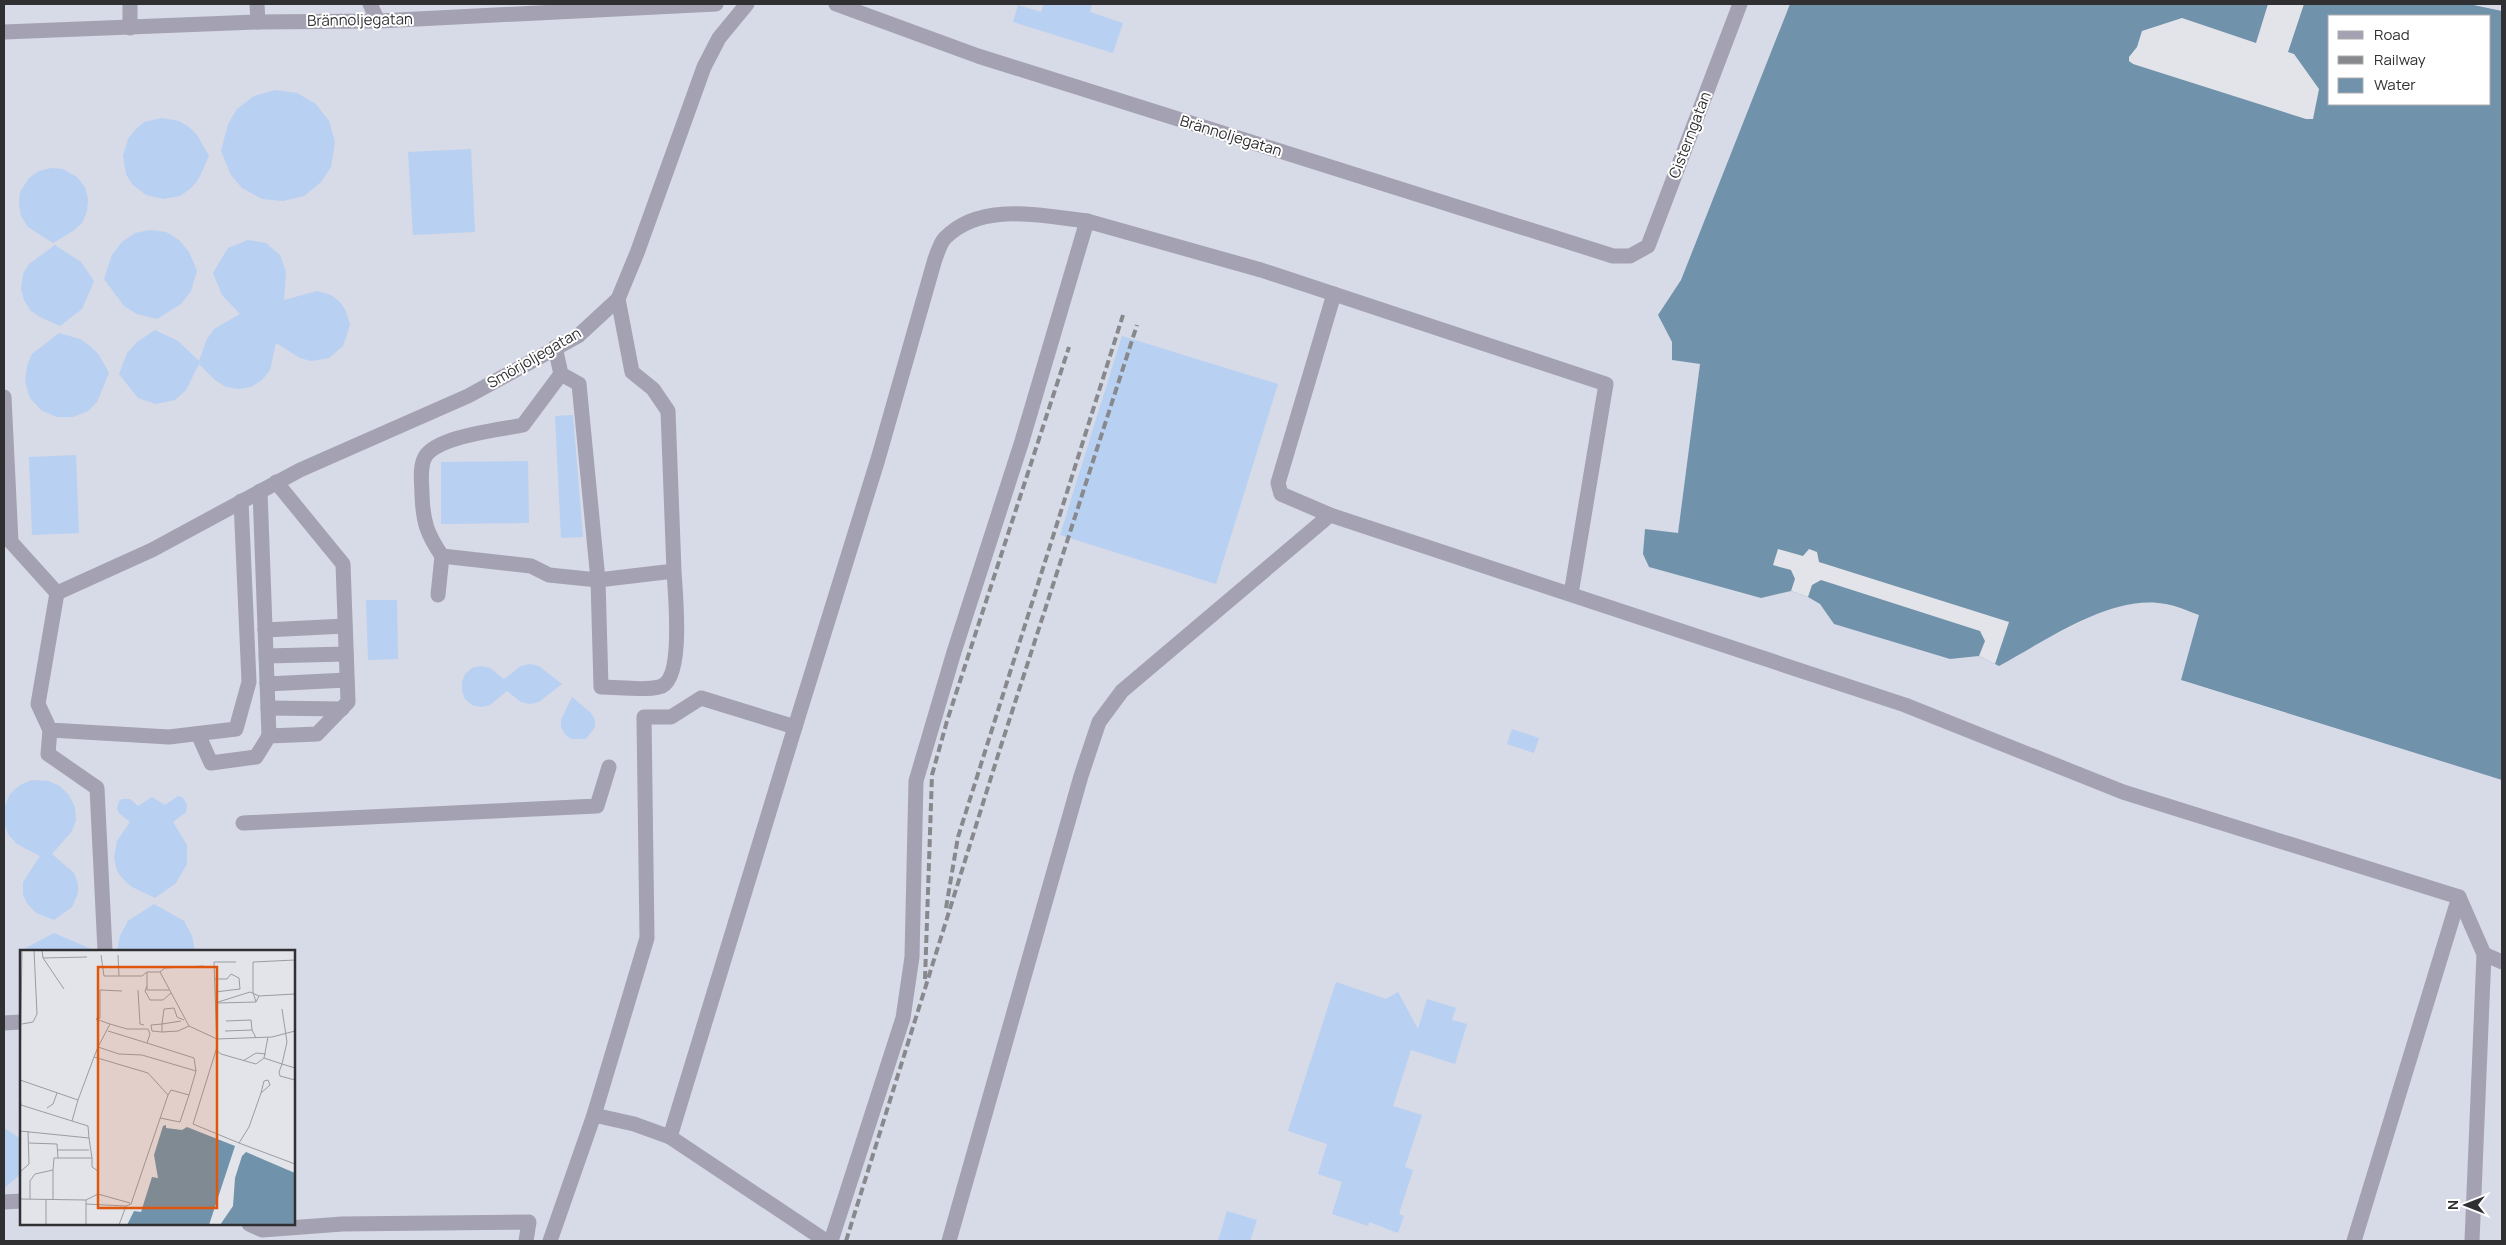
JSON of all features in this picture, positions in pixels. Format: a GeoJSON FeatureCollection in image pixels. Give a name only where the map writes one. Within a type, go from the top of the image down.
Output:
{"type":"FeatureCollection","features":[{"type":"Feature","properties":{"kind":"lane"},"geometry":{"type":"LineString","coordinates":[[130,4],[130,28]]}},
{"type":"Feature","properties":{"kind":"lane"},"geometry":{"type":"LineString","coordinates":[[257,4],[258,22]]}},
{"type":"Feature","properties":{"kind":"lane"},"geometry":{"type":"LineString","coordinates":[[370,4],[378,21]]}},
{"type":"Feature","properties":{"kind":"lane"},"geometry":{"type":"LineString","coordinates":[[378,4],[378,21]]}},
{"type":"Feature","properties":{"kind":"lane","name":"Brännoljegatan"},"geometry":{"type":"LineString","coordinates":[[4,32],[258,22],[378,21],[716,4]]}},
{"type":"Feature","properties":{"kind":"lane","name":"Smörjoljegatan"},"geometry":{"type":"LineString","coordinates":[[57,594],[152,550],[276,482],[468,396],[578,336],[618,299],[648,226],[704,67],[720,38],[748,4]]}},
{"type":"Feature","properties":{"kind":"lane","name":"Brännoljegatan"},"geometry":{"type":"LineString","coordinates":[[836,4],[860,8],[978,56],[1144,109],[1613,256],[1630,256]]}},
{"type":"Feature","properties":{"kind":"lane","name":"Cisterngatan"},"geometry":{"type":"LineString","coordinates":[[1630,256],[1648,246],[1740,4]]}},
{"type":"Feature","properties":{"kind":"lane"},"geometry":{"type":"LineString","coordinates":[[670,1137],[878,459],[935,259],[944,239],[959,227],[990,215],[1036,215],[1087,221],[1261,270],[1606,384],[1571,594]]}},
{"type":"Feature","properties":{"kind":"lane"},"geometry":{"type":"LineString","coordinates":[[831,1241],[903,1018],[912,957],[916,781],[954,652],[1022,441],[1087,221]]}},
{"type":"Feature","properties":{"kind":"lane"},"geometry":{"type":"LineString","coordinates":[[1334,294],[1278,483],[1281,494],[1330,516],[1905,705],[2123,792],[2459,897],[2484,954],[2472,1241]]}},
{"type":"Feature","properties":{"kind":"lane"},"geometry":{"type":"LineString","coordinates":[[555,347],[561,374],[579,384],[598,580],[602,687],[661,687],[670,680],[676,663],[668,411],[653,389],[632,372],[618,299]]}},
{"type":"Feature","properties":{"kind":"lane"},"geometry":{"type":"LineString","coordinates":[[438,595],[442,556],[428,536],[423,510],[421,471],[426,456],[444,442],[523,425],[561,374]]}},
{"type":"Feature","properties":{"kind":"lane"},"geometry":{"type":"LineString","coordinates":[[4,397],[11,542],[57,594],[38,704],[50,730],[48,754],[97,788],[105,950]]}},
{"type":"Feature","properties":{"kind":"lane"},"geometry":{"type":"LineString","coordinates":[[269,736],[318,734],[348,702],[343,564],[276,482]]}},
{"type":"Feature","properties":{"kind":"lane"},"geometry":{"type":"LineString","coordinates":[[198,734],[211,763],[256,758],[269,736],[260,491]]}},
{"type":"Feature","properties":{"kind":"lane"},"geometry":{"type":"LineString","coordinates":[[50,730],[169,737],[236,729],[250,682],[242,501]]}},
{"type":"Feature","properties":{"kind":"lane"},"geometry":{"type":"LineString","coordinates":[[949,1241],[1075,795],[1099,722],[1122,691],[1330,516]]}},
{"type":"Feature","properties":{"kind":"lane"},"geometry":{"type":"LineString","coordinates":[[442,556],[531,566],[549,575],[598,580],[674,571]]}},
{"type":"Feature","properties":{"kind":"lane"},"geometry":{"type":"LineString","coordinates":[[265,630],[346,626]]}},
{"type":"Feature","properties":{"kind":"lane"},"geometry":{"type":"LineString","coordinates":[[266,656],[346,654]]}},
{"type":"Feature","properties":{"kind":"lane"},"geometry":{"type":"LineString","coordinates":[[267,684],[347,680]]}},
{"type":"Feature","properties":{"kind":"lane"},"geometry":{"type":"LineString","coordinates":[[550,1241],[594,1115],[647,938],[644,717],[671,717],[701,698],[796,727]]}},
{"type":"Feature","properties":{"kind":"lane"},"geometry":{"type":"LineString","coordinates":[[268,708],[342,709]]}},
{"type":"Feature","properties":{"kind":"lane"},"geometry":{"type":"LineString","coordinates":[[243,823],[597,806],[609,767]]}},
{"type":"Feature","properties":{"kind":"lane"},"geometry":{"type":"LineString","coordinates":[[2354,1241],[2459,897]]}},
{"type":"Feature","properties":{"kind":"lane"},"geometry":{"type":"LineString","coordinates":[[2484,954],[2502,962]]}},
{"type":"Feature","properties":{"kind":"lane"},"geometry":{"type":"LineString","coordinates":[[4,1023],[20,1022]]}},
{"type":"Feature","properties":{"kind":"lane"},"geometry":{"type":"LineString","coordinates":[[594,1115],[634,1124],[670,1137],[826,1241]]}},
{"type":"Feature","properties":{"kind":"lane"},"geometry":{"type":"LineString","coordinates":[[4,1202],[20,1201]]}},
{"type":"Feature","properties":{"kind":"lane"},"geometry":{"type":"LineString","coordinates":[[251,1225],[262,1230],[342,1224],[529,1222],[526,1241]]}},
{"type":"Feature","properties":{"kind":"shaded area"},"geometry":{"type":"Polygon","coordinates":[[[4,4],[1790,4],[1681,280],[1658,315],[1672,342],[1672,360],[1700,364],[1678,534],[1761,598],[1791,591],[1820,604],[1834,624],[1950,659],[1979,656],[1995,664],[2097,614],[2121,605],[2144,602],[2166,604],[2199,615],[2182,681],[2502,780],[2502,1241],[4,1241],[4,4]]]}},
{"type":"Feature","properties":{"kind":"shaded area"},"geometry":{"type":"Polygon","coordinates":[[[2469,4],[2502,4],[2502,11],[2478,5],[2469,4]]]}},
{"type":"Feature","properties":{"kind":"water"},"geometry":{"type":"Polygon","coordinates":[[[1790,4],[2469,4],[2502,11],[2502,780],[2181,680],[2199,615],[2166,604],[2145,602],[2102,612],[2058,632],[1999,666],[1979,656],[1950,659],[1834,624],[1820,604],[1791,591],[1761,598],[1649,567],[1643,554],[1645,529],[1678,533],[1700,364],[1672,360],[1672,342],[1658,315],[1681,280],[1790,4]]]}},
{"type":"Feature","properties":{"kind":"pier"},"geometry":{"type":"Polygon","coordinates":[[[2268,4],[2304,4],[2288,52],[2294,54],[2319,89],[2313,119],[2306,119],[2133,64],[2129,61],[2129,57],[2137,47],[2142,31],[2182,18],[2256,43],[2268,4]]]}},
{"type":"Feature","properties":{"kind":"pier"},"geometry":{"type":"Polygon","coordinates":[[[1778,549],[1803,556],[1809,549],[1817,552],[1819,562],[2009,622],[1995,664],[1979,656],[1985,641],[1980,631],[1821,580],[1812,585],[1808,597],[1791,591],[1795,579],[1791,570],[1773,565],[1778,549]]]}},
{"type":"Feature","properties":{"kind":"building"},"geometry":{"type":"Polygon","coordinates":[[[1044,4],[1092,4],[1090,12],[1123,23],[1113,53],[1013,22],[1018,5],[1041,12],[1044,4]]]}},
{"type":"Feature","properties":{"kind":"building"},"geometry":{"type":"Polygon","coordinates":[[[275,90],[297,93],[316,104],[329,121],[335,142],[331,167],[321,182],[304,196],[283,201],[262,199],[242,188],[231,175],[221,151],[228,124],[237,109],[254,96],[275,90]]]}},
{"type":"Feature","properties":{"kind":"building"},"geometry":{"type":"Polygon","coordinates":[[[162,118],[179,121],[189,127],[197,135],[209,156],[198,180],[190,189],[180,196],[163,199],[146,195],[132,184],[126,174],[123,156],[128,139],[135,130],[144,122],[162,118]]]}},
{"type":"Feature","properties":{"kind":"building"},"geometry":{"type":"Polygon","coordinates":[[[471,149],[475,232],[413,235],[408,152],[471,149]]]}},
{"type":"Feature","properties":{"kind":"building"},"geometry":{"type":"Polygon","coordinates":[[[51,168],[63,169],[77,177],[85,187],[88,199],[87,211],[82,223],[53,243],[28,227],[21,216],[19,204],[20,192],[29,178],[39,171],[51,168]]]}},
{"type":"Feature","properties":{"kind":"building"},"geometry":{"type":"Polygon","coordinates":[[[150,230],[166,232],[179,240],[189,252],[197,271],[191,291],[181,304],[157,319],[137,314],[124,306],[104,279],[112,255],[122,242],[135,233],[150,230]]]}},
{"type":"Feature","properties":{"kind":"building"},"geometry":{"type":"Polygon","coordinates":[[[248,240],[266,243],[280,255],[286,272],[284,300],[317,291],[331,295],[340,302],[346,311],[350,325],[343,346],[329,358],[311,361],[300,358],[276,343],[270,370],[262,380],[251,387],[239,389],[226,387],[215,380],[199,364],[186,390],[175,400],[156,404],[138,398],[119,374],[127,353],[137,342],[155,330],[178,341],[199,361],[207,339],[214,329],[240,314],[222,295],[213,273],[228,248],[248,240]]]}},
{"type":"Feature","properties":{"kind":"building"},"geometry":{"type":"Polygon","coordinates":[[[55,245],[81,262],[94,281],[82,309],[60,326],[30,310],[24,300],[21,289],[23,274],[29,264],[55,245]]]}},
{"type":"Feature","properties":{"kind":"building"},"geometry":{"type":"Polygon","coordinates":[[[59,333],[80,339],[90,346],[99,355],[109,373],[97,402],[88,411],[73,417],[57,417],[41,410],[30,398],[25,382],[27,366],[32,354],[59,333]]]}},
{"type":"Feature","properties":{"kind":"building"},"geometry":{"type":"Polygon","coordinates":[[[1122,336],[1278,384],[1216,584],[1060,535],[1122,336]]]}},
{"type":"Feature","properties":{"kind":"building"},"geometry":{"type":"Polygon","coordinates":[[[573,415],[583,537],[561,538],[555,416],[573,415]]]}},
{"type":"Feature","properties":{"kind":"building"},"geometry":{"type":"Polygon","coordinates":[[[76,455],[79,533],[32,535],[29,457],[76,455]]]}},
{"type":"Feature","properties":{"kind":"building"},"geometry":{"type":"Polygon","coordinates":[[[528,461],[529,523],[441,524],[441,462],[528,461]]]}},
{"type":"Feature","properties":{"kind":"building"},"geometry":{"type":"Polygon","coordinates":[[[366,600],[397,600],[398,659],[368,660],[366,600]]]}},
{"type":"Feature","properties":{"kind":"building"},"geometry":{"type":"Polygon","coordinates":[[[530,664],[539,666],[562,684],[539,702],[530,704],[521,702],[507,691],[490,705],[481,707],[472,705],[465,699],[462,691],[462,682],[465,674],[472,668],[481,666],[490,668],[504,679],[521,666],[530,664]]]}},
{"type":"Feature","properties":{"kind":"building"},"geometry":{"type":"Polygon","coordinates":[[[572,697],[591,713],[595,720],[595,727],[586,739],[571,739],[561,727],[561,720],[572,697]]]}},
{"type":"Feature","properties":{"kind":"building"},"geometry":{"type":"Polygon","coordinates":[[[1512,729],[1539,738],[1534,753],[1507,744],[1512,729]]]}},
{"type":"Feature","properties":{"kind":"building"},"geometry":{"type":"Polygon","coordinates":[[[32,780],[48,781],[60,786],[69,795],[75,807],[76,820],[72,831],[52,854],[74,873],[78,884],[78,893],[72,907],[54,920],[36,913],[26,902],[23,894],[23,882],[40,856],[17,844],[8,834],[4,822],[5,806],[10,794],[20,785],[32,780]]]}},
{"type":"Feature","properties":{"kind":"building"},"geometry":{"type":"Polygon","coordinates":[[[178,796],[182,797],[187,804],[186,812],[173,822],[187,845],[187,864],[176,883],[155,898],[132,887],[124,880],[117,871],[114,857],[117,841],[130,822],[119,813],[117,809],[119,801],[130,799],[138,806],[152,797],[165,805],[178,796]]]}},
{"type":"Feature","properties":{"kind":"building"},"geometry":{"type":"Polygon","coordinates":[[[154,904],[184,921],[192,936],[195,950],[117,950],[120,936],[128,921],[154,904]]]}},
{"type":"Feature","properties":{"kind":"building"},"geometry":{"type":"Polygon","coordinates":[[[54,933],[94,950],[22,950],[54,933]]]}},
{"type":"Feature","properties":{"kind":"building"},"geometry":{"type":"Polygon","coordinates":[[[1336,982],[1386,999],[1398,992],[1418,1029],[1427,999],[1456,1008],[1452,1020],[1467,1024],[1455,1064],[1411,1050],[1393,1106],[1422,1115],[1405,1167],[1413,1170],[1399,1214],[1404,1216],[1398,1233],[1369,1222],[1368,1226],[1332,1214],[1342,1182],[1318,1174],[1327,1144],[1288,1131],[1336,982]]]}},
{"type":"Feature","properties":{"kind":"building"},"geometry":{"type":"Polygon","coordinates":[[[4,1128],[20,1138],[20,1175],[4,1188],[4,1128]]]}},
{"type":"Feature","properties":{"kind":"building"},"geometry":{"type":"Polygon","coordinates":[[[1227,1211],[1257,1220],[1250,1241],[1218,1241],[1227,1211]]]}},
{"type":"Feature","properties":{"kind":"railway"},"geometry":{"type":"LineString","coordinates":[[946,908],[958,837],[1123,315]]}},
{"type":"Feature","properties":{"kind":"railway"},"geometry":{"type":"LineString","coordinates":[[846,1241],[999,752],[1137,325]]}},
{"type":"Feature","properties":{"kind":"railway"},"geometry":{"type":"LineString","coordinates":[[925,979],[932,775],[947,721],[1069,347]]}}]}
